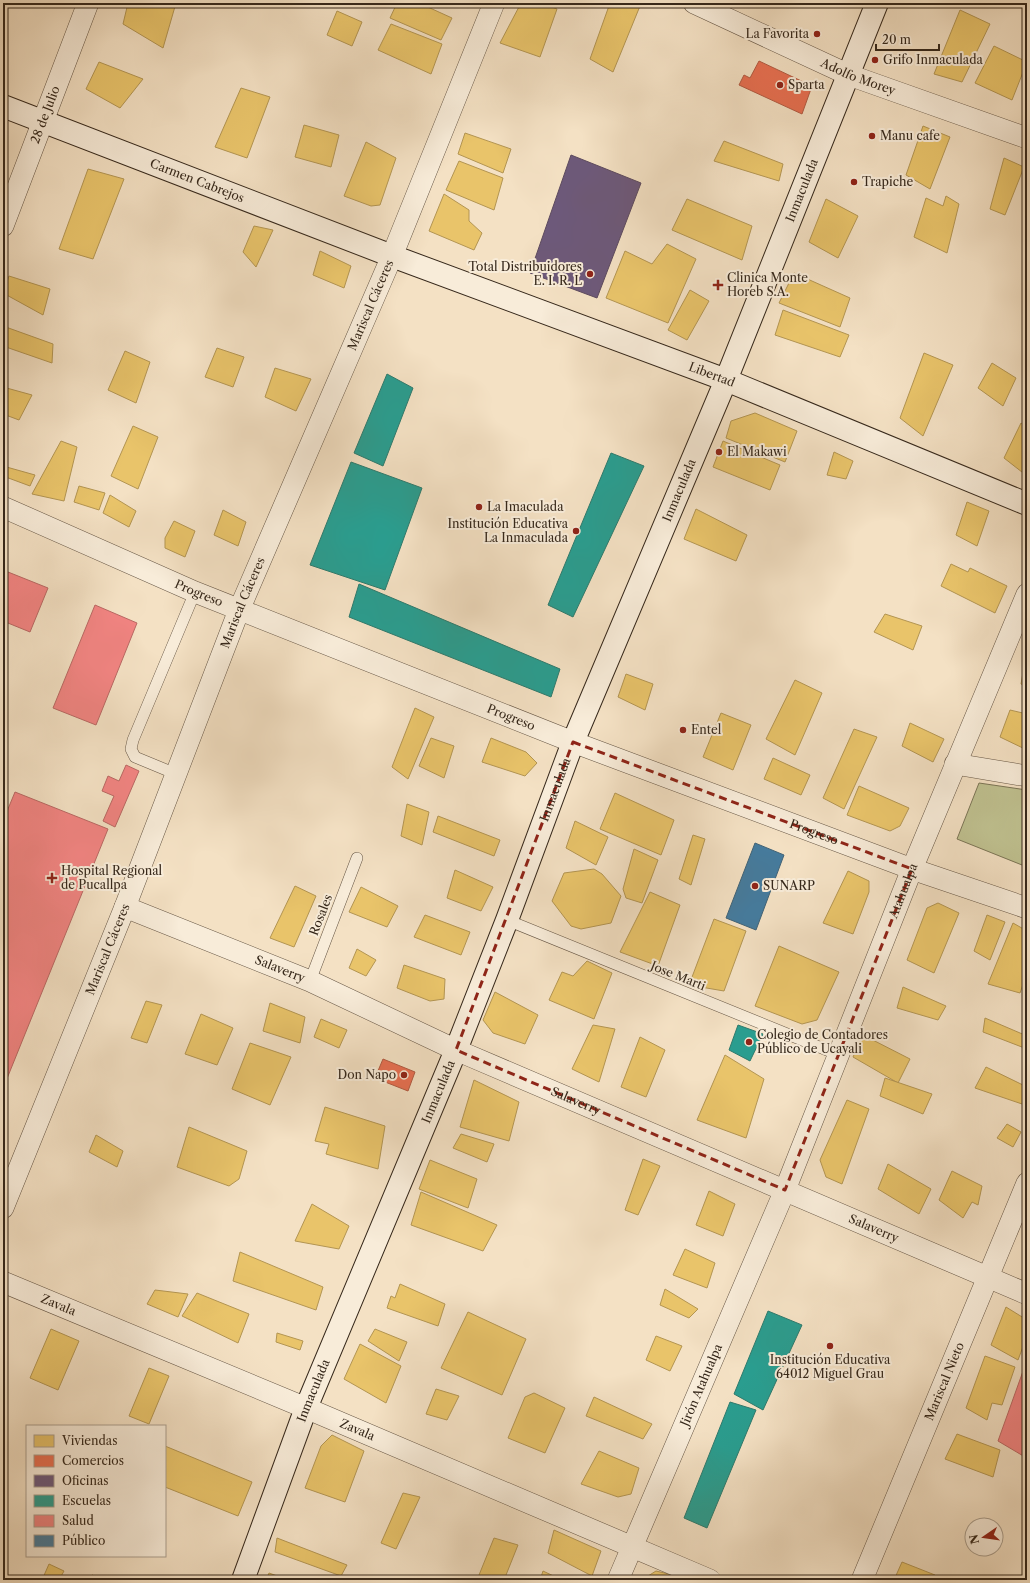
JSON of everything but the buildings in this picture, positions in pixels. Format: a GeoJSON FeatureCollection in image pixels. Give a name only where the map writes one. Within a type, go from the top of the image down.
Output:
{"type":"FeatureCollection","features":[{"type":"Feature","properties":{"kind":"street","name":"28 de Julio"},"geometry":{"type":"LineString","coordinates":[[3,226],[88,3]]}},
{"type":"Feature","properties":{"kind":"street","name":"Mariscal Cáceres"},"geometry":{"type":"LineString","coordinates":[[3,1208],[125,907],[239,610],[392,256],[494,3]]}},
{"type":"Feature","properties":{"kind":"street","name":"Adolfo Morey"},"geometry":{"type":"LineString","coordinates":[[694,3],[849,75],[1027,138]]}},
{"type":"Feature","properties":{"kind":"street","name":"Inmaculada"},"geometry":{"type":"LineString","coordinates":[[243,1580],[306,1408],[456,1050],[507,920],[573,742],[726,380],[878,3]]}},
{"type":"Feature","properties":{"kind":"street","name":"Carmen Cabrejos"},"geometry":{"type":"LineString","coordinates":[[3,106],[392,256]]}},
{"type":"Feature","properties":{"kind":"street","name":"Libertad"},"geometry":{"type":"LineString","coordinates":[[392,256],[726,380],[1027,504]]}},
{"type":"Feature","properties":{"kind":"street","name":"Progreso"},"geometry":{"type":"LineString","coordinates":[[3,507],[239,610],[573,742],[912,869],[1027,908]]}},
{"type":"Feature","properties":{"kind":"street","name":"Atahualpa"},"geometry":{"type":"LineString","coordinates":[[785,1190],[912,869],[1027,594]]}},
{"type":"Feature","properties":{"kind":"street"},"geometry":{"type":"LineString","coordinates":[[955,764],[1027,776]]}},
{"type":"Feature","properties":{"kind":"street","name":"Salaverry"},"geometry":{"type":"LineString","coordinates":[[125,907],[310,981],[456,1050],[1027,1294]]}},
{"type":"Feature","properties":{"kind":"street","name":"Mariscal Nieto"},"geometry":{"type":"LineString","coordinates":[[862,1580],[1027,1183]]}},
{"type":"Feature","properties":{"kind":"street","name":"Jirón Atahualpa"},"geometry":{"type":"LineString","coordinates":[[618,1580],[785,1190]]}},
{"type":"Feature","properties":{"kind":"street","name":"Zavala"},"geometry":{"type":"LineString","coordinates":[[3,1282],[306,1408],[631,1548],[710,1580]]}},
{"type":"Feature","properties":{"kind":"lane"},"geometry":{"type":"LineString","coordinates":[[176,774],[136,757],[131,749],[139,725],[196,592]]}},
{"type":"Feature","properties":{"kind":"lane","name":"Rosales"},"geometry":{"type":"LineString","coordinates":[[310,981],[357,858]]}},
{"type":"Feature","properties":{"kind":"lane","name":"Jose Marti"},"geometry":{"type":"LineString","coordinates":[[507,920],[839,1055]]}},
{"type":"Feature","properties":{"kind":"highlighted area"},"geometry":{"type":"Polygon","coordinates":[[[573,742],[912,869],[785,1190],[456,1050],[573,742]]]}},
{"type":"Feature","properties":{"kind":"green space"},"geometry":{"type":"Polygon","coordinates":[[[979,783],[1027,790],[1027,867],[957,839],[979,783]]]}},
{"type":"Feature","properties":{"kind":"place","name":"La Favorita"},"geometry":{"type":"Point","coordinates":[817,34]}},
{"type":"Feature","properties":{"kind":"place","name":"Grifo Inmaculada"},"geometry":{"type":"Point","coordinates":[875,60]}},
{"type":"Feature","properties":{"kind":"place","name":"Sparta"},"geometry":{"type":"Point","coordinates":[780,85]}},
{"type":"Feature","properties":{"kind":"place","name":"Manu cafe"},"geometry":{"type":"Point","coordinates":[872,136]}},
{"type":"Feature","properties":{"kind":"place","name":"Trapiche"},"geometry":{"type":"Point","coordinates":[854,182]}},
{"type":"Feature","properties":{"kind":"place","name":"Total Distribuidores E. I. R. L"},"geometry":{"type":"Point","coordinates":[590,274]}},
{"type":"Feature","properties":{"kind":"place","name":"Clinica Monte Horeb S.A."},"geometry":{"type":"Point","coordinates":[718,285]}},
{"type":"Feature","properties":{"kind":"place","name":"El Makawi"},"geometry":{"type":"Point","coordinates":[719,452]}},
{"type":"Feature","properties":{"kind":"place","name":"La Imaculada"},"geometry":{"type":"Point","coordinates":[479,507]}},
{"type":"Feature","properties":{"kind":"place","name":"Institución Educativa La Inmaculada"},"geometry":{"type":"Point","coordinates":[576,531]}},
{"type":"Feature","properties":{"kind":"place","name":"Entel"},"geometry":{"type":"Point","coordinates":[683,730]}},
{"type":"Feature","properties":{"kind":"place","name":"Hospital Regional de Pucallpa"},"geometry":{"type":"Point","coordinates":[52,878]}},
{"type":"Feature","properties":{"kind":"place","name":"SUNARP"},"geometry":{"type":"Point","coordinates":[755,886]}},
{"type":"Feature","properties":{"kind":"place","name":"Colegio de Contadores Público de Ucayali"},"geometry":{"type":"Point","coordinates":[749,1042]}},
{"type":"Feature","properties":{"kind":"place","name":"Don Napo"},"geometry":{"type":"Point","coordinates":[404,1075]}},
{"type":"Feature","properties":{"kind":"place","name":"Institución Educativa 64012 Miguel Grau"},"geometry":{"type":"Point","coordinates":[830,1346]}}]}
